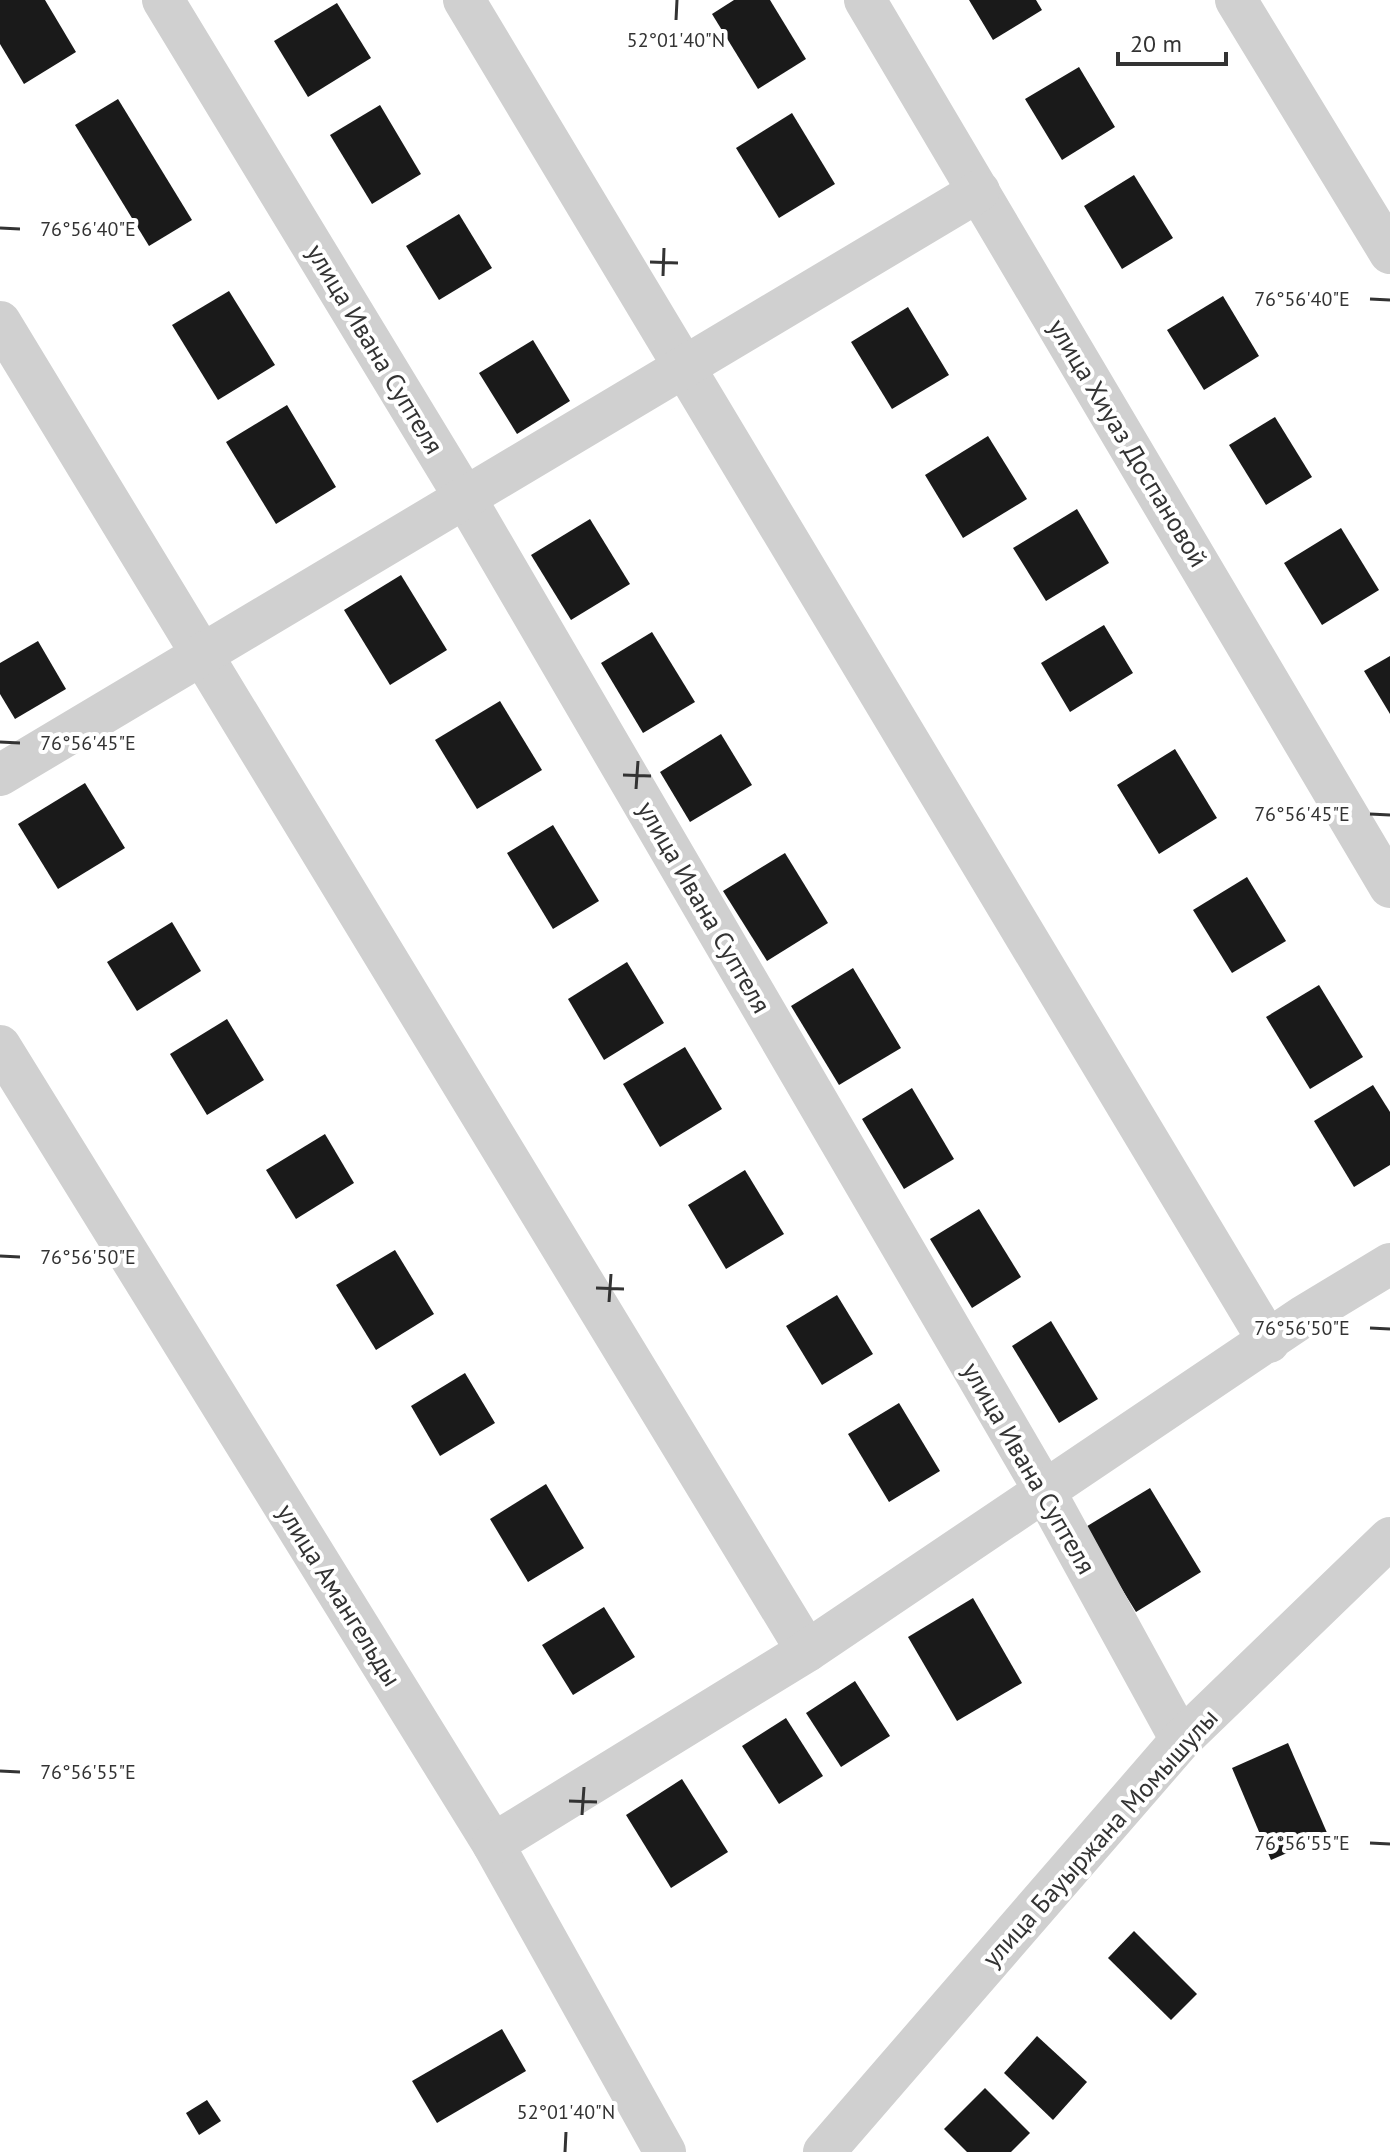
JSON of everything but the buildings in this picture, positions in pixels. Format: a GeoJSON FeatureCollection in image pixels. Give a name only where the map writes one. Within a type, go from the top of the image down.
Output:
{"type":"FeatureCollection","features":[{"type":"Feature","properties":{"kind":"street","name":"улица Ивана Суптеля"},"geometry":{"type":"LineString","coordinates":[[163,0],[464,496],[1044,1490],[1181,1740]]}},
{"type":"Feature","properties":{"kind":"street"},"geometry":{"type":"LineString","coordinates":[[464,0],[1269,1342]]}},
{"type":"Feature","properties":{"kind":"street","name":"улица Хиуаз Доспановой"},"geometry":{"type":"LineString","coordinates":[[865,0],[1390,887]]}},
{"type":"Feature","properties":{"kind":"street"},"geometry":{"type":"LineString","coordinates":[[1236,0],[1390,253]]}},
{"type":"Feature","properties":{"kind":"street"},"geometry":{"type":"LineString","coordinates":[[0,775],[979,191]]}},
{"type":"Feature","properties":{"kind":"street"},"geometry":{"type":"LineString","coordinates":[[0,322],[807,1651]]}},
{"type":"Feature","properties":{"kind":"street","name":"улица Амангельды"},"geometry":{"type":"LineString","coordinates":[[0,1046],[493,1844],[665,2152]]}},
{"type":"Feature","properties":{"kind":"street"},"geometry":{"type":"LineString","coordinates":[[493,1844],[807,1651],[1304,1316],[1390,1264]]}},
{"type":"Feature","properties":{"kind":"street","name":"улица Бауыржана Момышулы"},"geometry":{"type":"LineString","coordinates":[[824,2152],[1181,1740],[1390,1538]]}}]}
